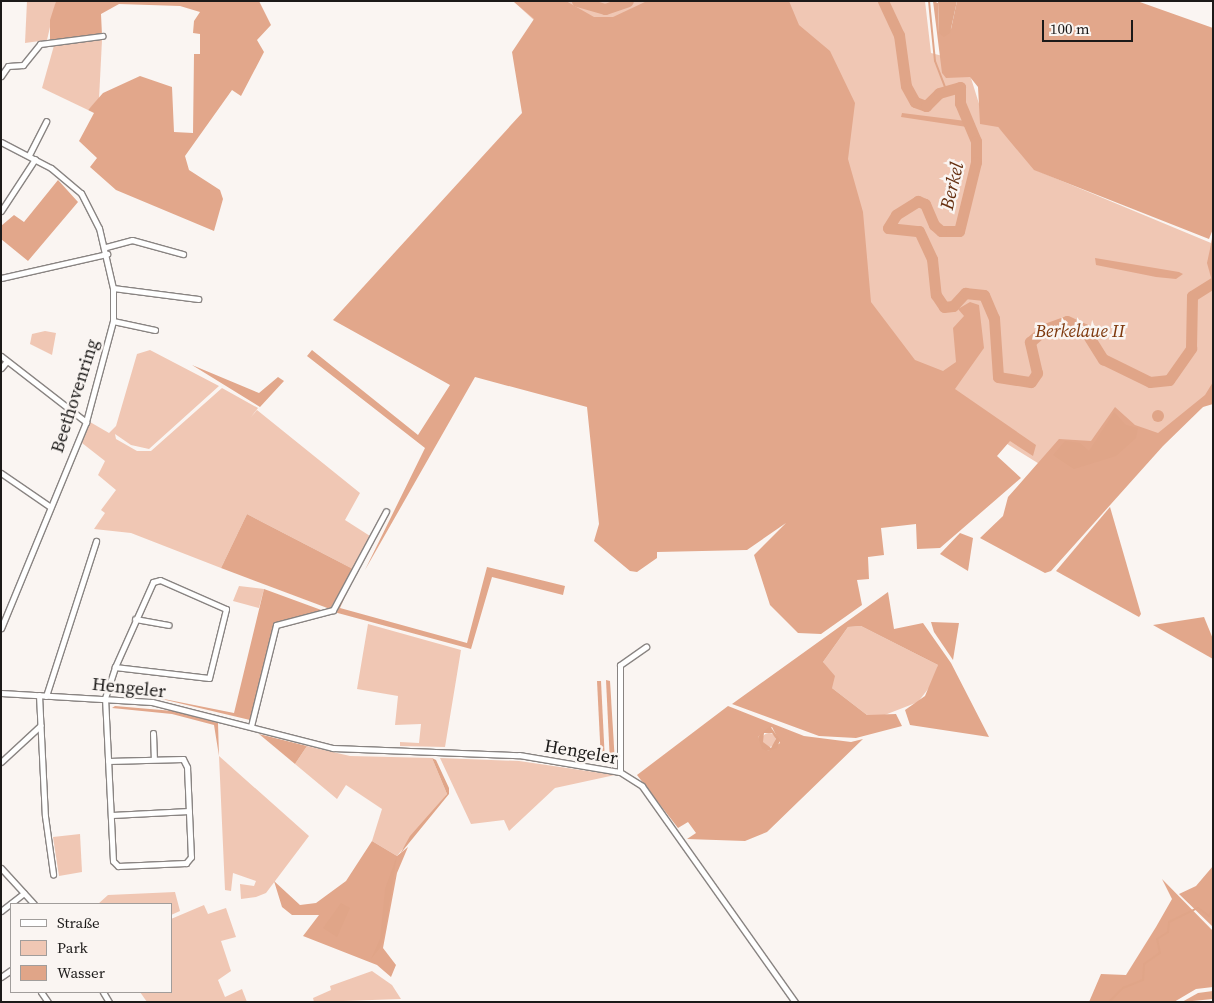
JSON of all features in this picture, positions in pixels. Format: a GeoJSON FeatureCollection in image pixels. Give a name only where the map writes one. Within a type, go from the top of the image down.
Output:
{"type":"FeatureCollection","features":[{"type":"Feature","properties":{"kind":"street"},"geometry":{"type":"LineString","coordinates":[[1,76],[8,66],[23,65],[40,44],[102,36]]}},
{"type":"Feature","properties":{"kind":"street"},"geometry":{"type":"LineString","coordinates":[[28,155],[46,121]]}},
{"type":"Feature","properties":{"kind":"street","name":"Beethovenring"},"geometry":{"type":"LineString","coordinates":[[1,142],[35,159],[80,193],[106,247],[113,288],[113,322],[86,422],[37,532],[1,628]]}},
{"type":"Feature","properties":{"kind":"street"},"geometry":{"type":"LineString","coordinates":[[1,211],[35,159]]}},
{"type":"Feature","properties":{"kind":"street"},"geometry":{"type":"LineString","coordinates":[[106,247],[132,240],[183,254]]}},
{"type":"Feature","properties":{"kind":"street"},"geometry":{"type":"LineString","coordinates":[[1,278],[107,254]]}},
{"type":"Feature","properties":{"kind":"street"},"geometry":{"type":"LineString","coordinates":[[113,288],[198,300]]}},
{"type":"Feature","properties":{"kind":"street","name":"Beethovenring"},"geometry":{"type":"LineString","coordinates":[[113,322],[155,330]]}},
{"type":"Feature","properties":{"kind":"street"},"geometry":{"type":"LineString","coordinates":[[1,356],[86,422]]}},
{"type":"Feature","properties":{"kind":"street"},"geometry":{"type":"LineString","coordinates":[[1,368],[7,360]]}},
{"type":"Feature","properties":{"kind":"street"},"geometry":{"type":"LineString","coordinates":[[1,473],[49,506]]}},
{"type":"Feature","properties":{"kind":"street"},"geometry":{"type":"LineString","coordinates":[[251,726],[276,625],[333,610],[386,511]]}},
{"type":"Feature","properties":{"kind":"street"},"geometry":{"type":"LineString","coordinates":[[46,696],[96,541]]}},
{"type":"Feature","properties":{"kind":"street"},"geometry":{"type":"LineString","coordinates":[[108,761],[183,758],[187,767],[191,857],[186,863],[118,866],[113,861],[112,815],[108,761],[105,698],[115,667],[149,585],[156,580],[220,603],[226,616],[212,675],[204,680],[149,668],[115,667]]}},
{"type":"Feature","properties":{"kind":"street"},"geometry":{"type":"LineString","coordinates":[[135,619],[168,626]]}},
{"type":"Feature","properties":{"kind":"street"},"geometry":{"type":"LineString","coordinates":[[620,772],[620,665],[646,647]]}},
{"type":"Feature","properties":{"kind":"street","name":"Hengeler"},"geometry":{"type":"LineString","coordinates":[[1,693],[105,698],[161,704],[333,748],[518,755],[620,772],[642,786],[795,1002]]}},
{"type":"Feature","properties":{"kind":"street"},"geometry":{"type":"LineString","coordinates":[[40,695],[53,874]]}},
{"type":"Feature","properties":{"kind":"street"},"geometry":{"type":"LineString","coordinates":[[1,762],[41,725]]}},
{"type":"Feature","properties":{"kind":"street"},"geometry":{"type":"LineString","coordinates":[[153,733],[154,759]]}},
{"type":"Feature","properties":{"kind":"street"},"geometry":{"type":"LineString","coordinates":[[112,815],[189,811]]}},
{"type":"Feature","properties":{"kind":"street"},"geometry":{"type":"LineString","coordinates":[[1,868],[33,903]]}},
{"type":"Feature","properties":{"kind":"street"},"geometry":{"type":"LineString","coordinates":[[10,903],[24,893]]}},
{"type":"Feature","properties":{"kind":"green space"},"geometry":{"type":"Polygon","coordinates":[[[27,1],[56,1],[47,40],[25,43],[27,1]]]}},
{"type":"Feature","properties":{"kind":"green space","name":"Berkelaue II"},"geometry":{"type":"Polygon","coordinates":[[[513,1],[925,1],[931,53],[966,62],[980,107],[1038,171],[1211,243],[1213,231],[1213,399],[1172,431],[1041,465],[945,405],[652,19],[537,23],[513,1]]]}},
{"type":"Feature","properties":{"kind":"green space"},"geometry":{"type":"Polygon","coordinates":[[[102,40],[99,99],[88,110],[42,88],[55,42],[102,40]]]}},
{"type":"Feature","properties":{"kind":"green space"},"geometry":{"type":"Polygon","coordinates":[[[45,331],[56,333],[52,355],[30,344],[32,334],[45,331]]]}},
{"type":"Feature","properties":{"kind":"green space"},"geometry":{"type":"Polygon","coordinates":[[[150,350],[219,386],[149,449],[131,445],[115,434],[116,439],[137,451],[151,451],[222,388],[258,408],[251,417],[257,410],[360,493],[345,520],[370,536],[353,569],[247,514],[221,568],[131,533],[94,529],[105,513],[101,510],[116,490],[98,475],[105,461],[82,443],[90,422],[109,433],[116,426],[137,354],[150,350]]]}},
{"type":"Feature","properties":{"kind":"green space"},"geometry":{"type":"Polygon","coordinates":[[[239,586],[264,589],[259,608],[233,601],[239,586]]]}},
{"type":"Feature","properties":{"kind":"green space"},"geometry":{"type":"Polygon","coordinates":[[[368,624],[461,650],[445,747],[400,746],[400,742],[419,743],[421,724],[395,725],[398,696],[357,689],[368,624]]]}},
{"type":"Feature","properties":{"kind":"green space"},"geometry":{"type":"Polygon","coordinates":[[[861,626],[938,665],[935,680],[918,702],[877,718],[867,715],[832,688],[823,662],[848,627],[861,626]]]}},
{"type":"Feature","properties":{"kind":"green space"},"geometry":{"type":"Polygon","coordinates":[[[766,733],[772,733],[776,740],[772,747],[766,747],[762,743],[762,737],[766,733]]]}},
{"type":"Feature","properties":{"kind":"green space"},"geometry":{"type":"Polygon","coordinates":[[[307,746],[350,756],[432,758],[447,794],[397,856],[372,841],[382,809],[346,785],[337,799],[295,764],[307,746]]]}},
{"type":"Feature","properties":{"kind":"green space"},"geometry":{"type":"Polygon","coordinates":[[[219,756],[309,836],[266,893],[256,897],[241,899],[240,884],[254,886],[256,881],[233,873],[231,891],[225,890],[219,756]]]}},
{"type":"Feature","properties":{"kind":"green space"},"geometry":{"type":"Polygon","coordinates":[[[440,758],[519,761],[615,775],[555,788],[509,831],[504,820],[471,824],[440,758]]]}},
{"type":"Feature","properties":{"kind":"green space"},"geometry":{"type":"Polygon","coordinates":[[[80,834],[82,872],[59,876],[53,837],[80,834]]]}},
{"type":"Feature","properties":{"kind":"green space"},"geometry":{"type":"Polygon","coordinates":[[[175,892],[180,911],[172,915],[172,903],[99,903],[108,895],[175,892]]]}},
{"type":"Feature","properties":{"kind":"green space"},"geometry":{"type":"Polygon","coordinates":[[[204,905],[208,914],[226,908],[236,937],[221,941],[231,971],[218,980],[225,997],[242,989],[247,1002],[147,1002],[141,993],[172,993],[172,919],[204,905]]]}},
{"type":"Feature","properties":{"kind":"green space"},"geometry":{"type":"Polygon","coordinates":[[[372,971],[392,985],[401,999],[314,1002],[313,998],[331,990],[330,986],[372,971]]]}},
{"type":"Feature","properties":{"kind":"shaded area"},"geometry":{"type":"Polygon","coordinates":[[[56,1],[259,1],[271,25],[257,40],[264,52],[241,96],[232,90],[185,156],[189,170],[220,190],[223,199],[214,231],[116,190],[90,167],[97,158],[79,141],[94,113],[88,110],[103,93],[140,76],[172,87],[174,132],[193,133],[194,54],[200,54],[200,34],[193,33],[194,21],[200,12],[180,6],[119,4],[101,14],[102,35],[50,40],[50,20],[56,1]]]}},
{"type":"Feature","properties":{"kind":"shaded area"},"geometry":{"type":"Polygon","coordinates":[[[513,1],[566,1],[594,17],[613,17],[647,1],[789,1],[799,25],[830,51],[855,103],[848,159],[863,212],[871,302],[915,360],[943,371],[956,362],[953,328],[964,316],[958,309],[970,302],[979,305],[984,348],[955,389],[1036,445],[1033,456],[1010,441],[997,456],[1021,478],[940,548],[917,549],[916,524],[881,528],[884,555],[868,557],[869,579],[857,580],[862,605],[821,634],[798,633],[770,605],[754,555],[786,523],[747,550],[657,552],[657,558],[637,572],[630,571],[594,541],[599,524],[587,407],[475,377],[365,570],[425,448],[307,356],[312,350],[418,435],[450,385],[333,320],[522,113],[512,52],[534,19],[513,1]]]}},
{"type":"Feature","properties":{"kind":"shaded area"},"geometry":{"type":"Polygon","coordinates":[[[933,1],[938,3],[939,33],[951,29],[957,1],[1137,1],[1213,28],[1213,229],[1209,239],[1034,170],[998,127],[980,124],[978,87],[970,77],[946,78],[942,73],[933,1]]]}},
{"type":"Feature","properties":{"kind":"shaded area"},"geometry":{"type":"Polygon","coordinates":[[[902,113],[966,121],[967,127],[901,117],[902,113]]]}},
{"type":"Feature","properties":{"kind":"shaded area"},"geometry":{"type":"Polygon","coordinates":[[[58,180],[78,202],[28,261],[1,239],[1,226],[14,215],[24,222],[58,180]]]}},
{"type":"Feature","properties":{"kind":"shaded area"},"geometry":{"type":"Polygon","coordinates":[[[1213,235],[1213,280],[1212,281],[1207,263],[1213,235]]]}},
{"type":"Feature","properties":{"kind":"shaded area"},"geometry":{"type":"Polygon","coordinates":[[[1095,258],[1183,274],[1176,279],[1156,277],[1096,265],[1095,258]]]}},
{"type":"Feature","properties":{"kind":"shaded area"},"geometry":{"type":"Polygon","coordinates":[[[192,365],[259,393],[278,377],[284,381],[260,407],[192,365]]]}},
{"type":"Feature","properties":{"kind":"shaded area"},"geometry":{"type":"Polygon","coordinates":[[[1213,382],[1213,404],[1203,407],[1163,446],[1051,571],[1045,573],[980,538],[1003,516],[1008,497],[1059,439],[1091,441],[1115,407],[1135,425],[1158,433],[1205,395],[1213,382]]]}},
{"type":"Feature","properties":{"kind":"shaded area"},"geometry":{"type":"Polygon","coordinates":[[[1110,507],[1141,614],[1139,617],[1056,571],[1110,507]]]}},
{"type":"Feature","properties":{"kind":"shaded area"},"geometry":{"type":"Polygon","coordinates":[[[247,514],[353,569],[330,609],[221,568],[247,514]]]}},
{"type":"Feature","properties":{"kind":"shaded area"},"geometry":{"type":"Polygon","coordinates":[[[960,533],[973,538],[968,571],[940,554],[960,533]]]}},
{"type":"Feature","properties":{"kind":"shaded area"},"geometry":{"type":"Polygon","coordinates":[[[487,567],[565,586],[563,595],[492,577],[471,649],[334,612],[354,577],[340,608],[467,643],[487,567]]]}},
{"type":"Feature","properties":{"kind":"shaded area"},"geometry":{"type":"Polygon","coordinates":[[[264,589],[324,611],[274,624],[250,720],[149,696],[234,713],[264,589]]]}},
{"type":"Feature","properties":{"kind":"shaded area"},"geometry":{"type":"Polygon","coordinates":[[[888,592],[894,629],[923,623],[951,663],[989,737],[910,725],[905,710],[925,696],[938,665],[861,626],[848,627],[823,662],[835,676],[832,688],[867,715],[896,714],[902,726],[856,738],[819,736],[732,704],[888,592]]]}},
{"type":"Feature","properties":{"kind":"shaded area"},"geometry":{"type":"Polygon","coordinates":[[[1204,617],[1213,639],[1213,659],[1153,625],[1204,617]]]}},
{"type":"Feature","properties":{"kind":"shaded area"},"geometry":{"type":"Polygon","coordinates":[[[931,622],[959,623],[953,660],[934,632],[931,622]]]}},
{"type":"Feature","properties":{"kind":"shaded area"},"geometry":{"type":"Polygon","coordinates":[[[606,680],[610,681],[615,763],[610,763],[606,680]]]}},
{"type":"Feature","properties":{"kind":"shaded area"},"geometry":{"type":"Polygon","coordinates":[[[597,681],[601,681],[605,762],[601,761],[597,681]]]}},
{"type":"Feature","properties":{"kind":"shaded area"},"geometry":{"type":"Polygon","coordinates":[[[115,706],[173,711],[218,723],[219,756],[214,725],[172,714],[112,708],[115,706]]]}},
{"type":"Feature","properties":{"kind":"shaded area"},"geometry":{"type":"Polygon","coordinates":[[[728,706],[804,736],[851,742],[863,739],[767,832],[745,841],[687,839],[696,833],[688,822],[678,828],[637,775],[728,706]],[[772,727],[758,737],[768,751],[780,743],[772,727]]]}},
{"type":"Feature","properties":{"kind":"shaded area"},"geometry":{"type":"Polygon","coordinates":[[[259,734],[307,746],[295,764],[259,734]]]}},
{"type":"Feature","properties":{"kind":"shaded area"},"geometry":{"type":"Polygon","coordinates":[[[372,841],[397,856],[408,847],[397,873],[383,948],[396,965],[391,977],[377,965],[303,936],[319,915],[292,915],[282,907],[274,881],[300,905],[316,903],[346,881],[372,841]]]}},
{"type":"Feature","properties":{"kind":"shaded area"},"geometry":{"type":"Polygon","coordinates":[[[1213,866],[1213,927],[1179,894],[1196,886],[1213,866]]]}},
{"type":"Feature","properties":{"kind":"shaded area"},"geometry":{"type":"Polygon","coordinates":[[[1162,879],[1213,931],[1213,987],[1196,989],[1174,1002],[1089,1002],[1101,974],[1126,975],[1156,927],[1172,899],[1162,879]]]}},
{"type":"Feature","properties":{"kind":"shaded area"},"geometry":{"type":"Polygon","coordinates":[[[1213,991],[1213,999],[1182,1002],[1198,993],[1213,991]]]}},
{"type":"Feature","properties":{"kind":"water"},"geometry":{"type":"Polygon","coordinates":[[[938,1],[957,1],[950,33],[944,37],[939,33],[938,1]]]}},
{"type":"Feature","properties":{"kind":"water"},"geometry":{"type":"Polygon","coordinates":[[[1156,410],[1160,410],[1164,416],[1160,422],[1156,422],[1152,418],[1152,414],[1156,410]]]}},
{"type":"Feature","properties":{"kind":"water"},"geometry":{"type":"Polygon","coordinates":[[[1114,412],[1126,425],[1138,428],[1136,438],[1116,456],[1074,469],[1053,455],[1065,441],[1080,443],[1089,451],[1114,412]]]}},
{"type":"Feature","properties":{"kind":"water"},"geometry":{"type":"Polygon","coordinates":[[[770,726],[780,740],[777,748],[768,751],[762,749],[758,737],[770,726]],[[764,733],[763,742],[771,748],[776,739],[772,733],[764,733]]]}},
{"type":"Feature","properties":{"kind":"water"},"geometry":{"type":"Polygon","coordinates":[[[432,758],[436,760],[449,788],[449,794],[400,854],[410,836],[447,794],[432,758]]]}},
{"type":"Feature","properties":{"kind":"water"},"geometry":{"type":"Polygon","coordinates":[[[397,856],[385,932],[380,948],[371,959],[380,939],[385,889],[397,856]]]}},
{"type":"Feature","properties":{"kind":"water"},"geometry":{"type":"Polygon","coordinates":[[[341,903],[350,908],[337,937],[323,928],[341,903]]]}},
{"type":"Feature","properties":{"kind":"waterway","name":"Berkel"},"geometry":{"type":"LineString","coordinates":[[577,1],[605,9],[628,1]]}},
{"type":"Feature","properties":{"kind":"waterway","name":"Berkel"},"geometry":{"type":"LineString","coordinates":[[883,1],[899,35],[906,86],[915,102],[926,106],[939,93],[960,87],[960,103],[976,141],[976,162],[959,231],[941,231],[934,225],[925,204],[918,201],[896,215],[888,228],[919,231],[932,259],[936,295],[944,307],[953,306],[965,293],[984,295],[994,318],[998,377],[1031,382],[1037,373],[1030,342],[1045,329],[1067,321],[1084,329],[1103,359],[1150,382],[1169,380],[1191,348],[1192,296],[1213,283]]}},
{"type":"Feature","properties":{"kind":"waterway"},"geometry":{"type":"LineString","coordinates":[[929,1],[935,61],[946,90]]}},
{"type":"Feature","properties":{"kind":"waterway"},"geometry":{"type":"LineString","coordinates":[[1213,876],[1213,883]]}},
{"type":"Feature","properties":{"kind":"waterway"},"geometry":{"type":"LineString","coordinates":[[1109,1002],[1123,988],[1143,980],[1144,964],[1160,953],[1157,939],[1168,932],[1169,922],[1198,908],[1209,916],[1213,908]]}}]}
